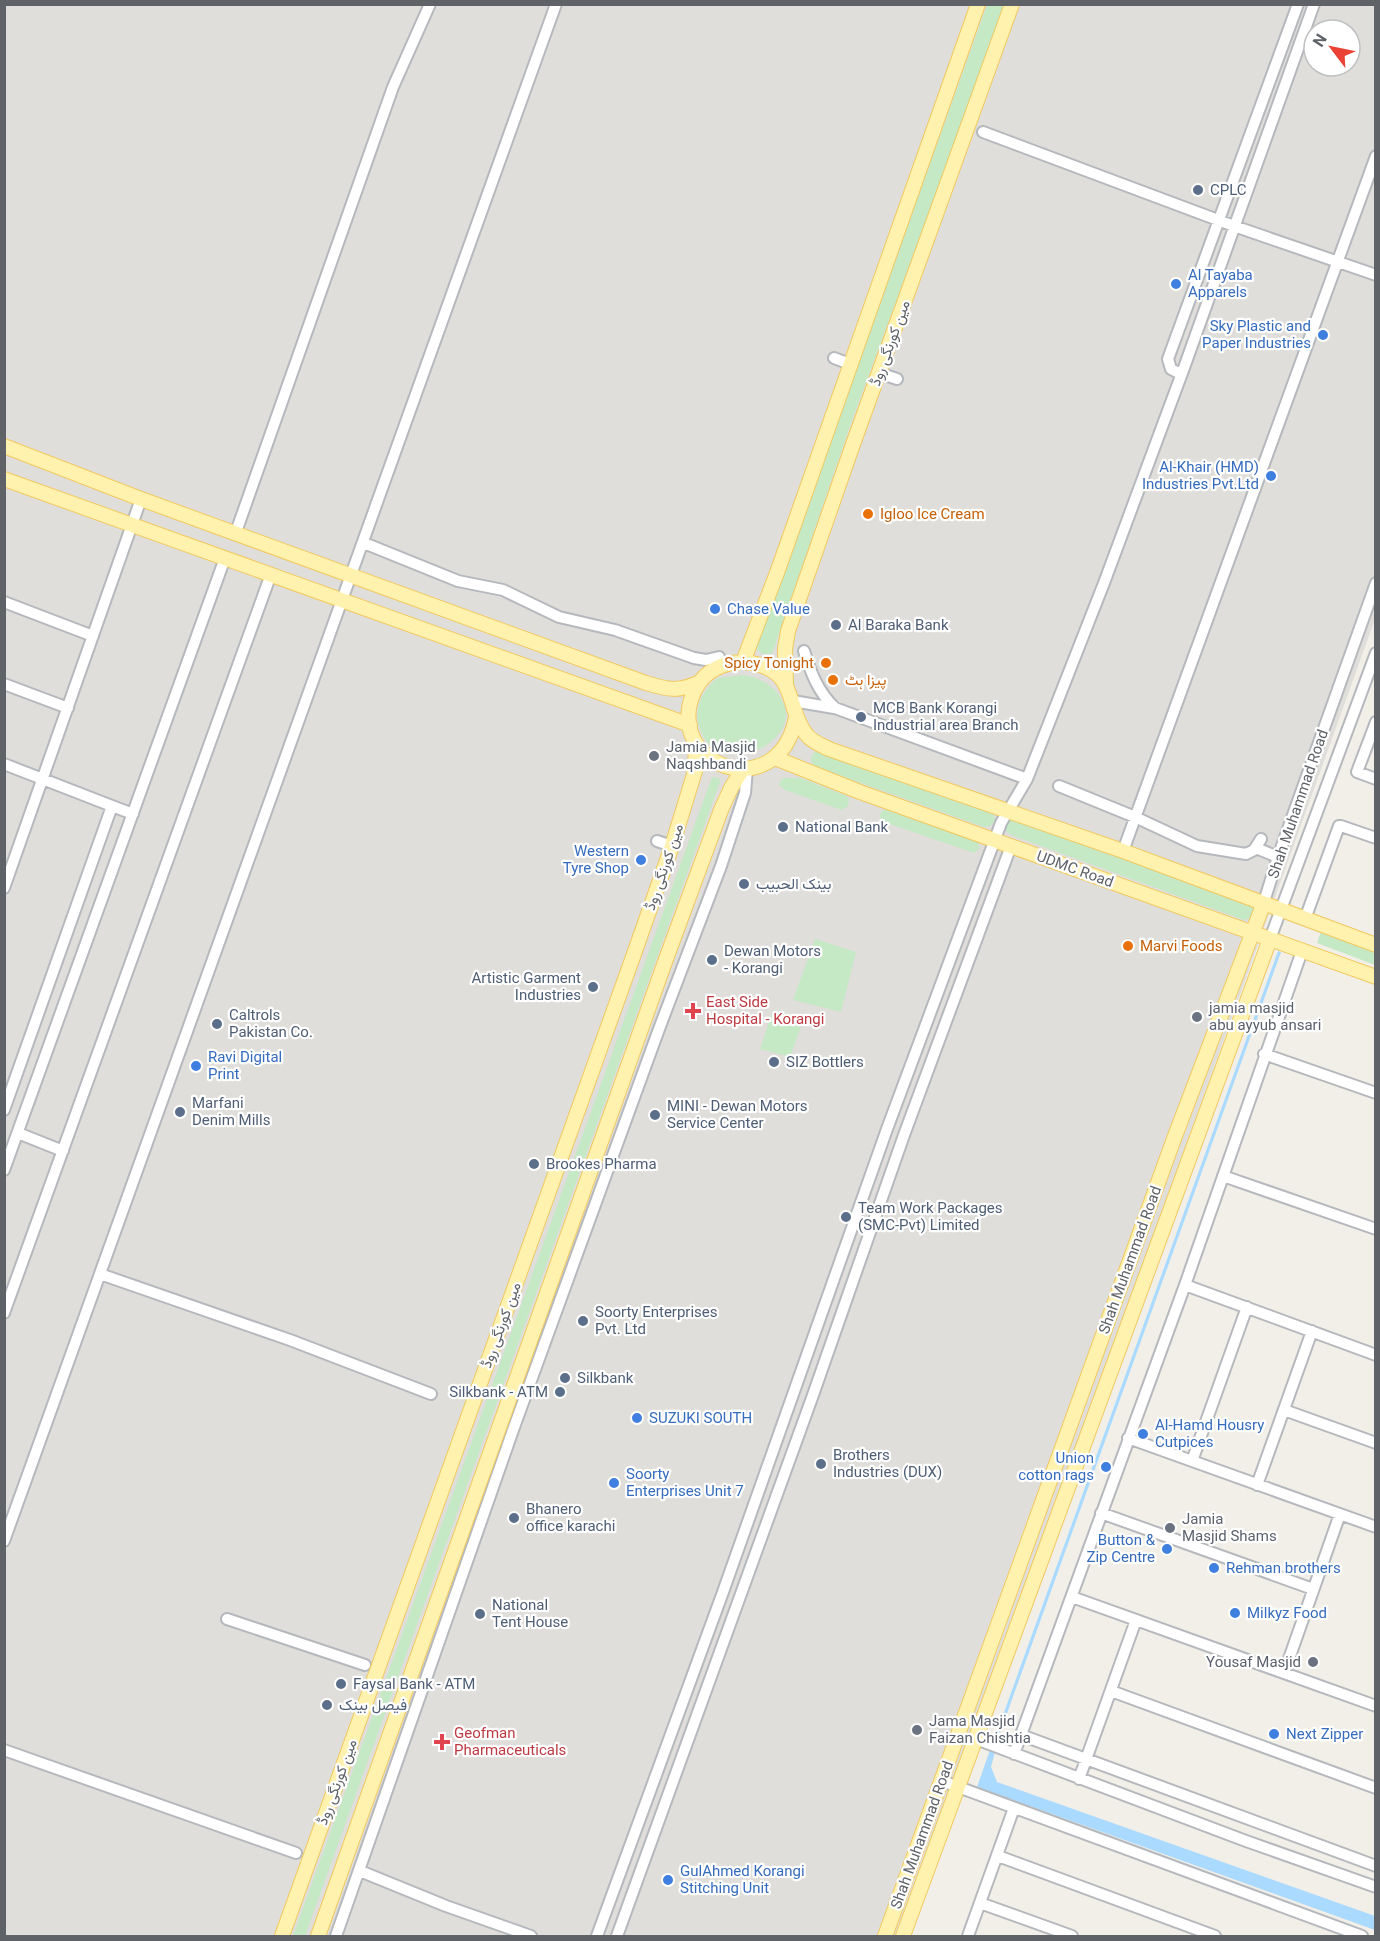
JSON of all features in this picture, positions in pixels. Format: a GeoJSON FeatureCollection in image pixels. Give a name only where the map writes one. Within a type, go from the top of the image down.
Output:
{"type":"FeatureCollection","features":[{"type":"Feature","properties":{"kind":"main road","name":"مین کورنگی روڈ"},"geometry":{"type":"LineString","coordinates":[[742,662],[778,570],[978,4]]}},
{"type":"Feature","properties":{"kind":"main road","name":"مین کورنگی روڈ"},"geometry":{"type":"LineString","coordinates":[[786,685],[784,650],[788,631],[840,480],[1012,4]]}},
{"type":"Feature","properties":{"kind":"main road"},"geometry":{"type":"LineString","coordinates":[[4,446],[141,499],[660,687],[685,689],[700,682]]}},
{"type":"Feature","properties":{"kind":"main road"},"geometry":{"type":"LineString","coordinates":[[4,479],[690,725]]}},
{"type":"Feature","properties":{"kind":"main road"},"geometry":{"type":"LineString","coordinates":[[796,717],[793,732],[786,746],[775,758],[761,766],[745,769],[725,766],[709,758],[696,744],[688,716],[690,701],[706,675],[722,666],[742,662],[757,664],[774,672],[786,685],[793,701],[796,717],[806,735],[829,749],[1123,851],[1263,905],[1376,945]]}},
{"type":"Feature","properties":{"kind":"main road","name":"مین کورنگی روڈ"},"geometry":{"type":"LineString","coordinates":[[282,1936],[672,846],[695,771],[696,744]]}},
{"type":"Feature","properties":{"kind":"main road","name":"UDMC Road"},"geometry":{"type":"LineString","coordinates":[[775,758],[860,792],[1376,977]]}},
{"type":"Feature","properties":{"kind":"main road"},"geometry":{"type":"LineString","coordinates":[[318,1936],[720,810],[731,788],[745,769]]}},
{"type":"Feature","properties":{"kind":"main road","name":"Shah Muhammad Road"},"geometry":{"type":"LineString","coordinates":[[885,1936],[1175,1136],[1263,905]]}},
{"type":"Feature","properties":{"kind":"main road","name":"Shah Muhammad Road"},"geometry":{"type":"LineString","coordinates":[[903,1936],[959,1787],[986,1743],[1270,939]]}},
{"type":"Feature","properties":{"kind":"street"},"geometry":{"type":"LineString","coordinates":[[236,532],[393,87],[430,4]]}},
{"type":"Feature","properties":{"kind":"street"},"geometry":{"type":"LineString","coordinates":[[4,1541],[556,4]]}},
{"type":"Feature","properties":{"kind":"street"},"geometry":{"type":"LineString","coordinates":[[1181,374],[1172,369],[1168,359],[1298,4]]}},
{"type":"Feature","properties":{"kind":"street"},"geometry":{"type":"LineString","coordinates":[[597,1936],[723,1592],[887,1129],[1001,823],[1027,779],[1104,583],[1314,4]]}},
{"type":"Feature","properties":{"kind":"street"},"geometry":{"type":"LineString","coordinates":[[1284,44],[1298,50]]}},
{"type":"Feature","properties":{"kind":"street"},"geometry":{"type":"LineString","coordinates":[[983,132],[1234,226],[1376,274]]}},
{"type":"Feature","properties":{"kind":"street"},"geometry":{"type":"LineString","coordinates":[[1123,851],[1376,156]]}},
{"type":"Feature","properties":{"kind":"street"},"geometry":{"type":"LineString","coordinates":[[834,358],[850,364]]}},
{"type":"Feature","properties":{"kind":"street"},"geometry":{"type":"LineString","coordinates":[[879,373],[897,379]]}},
{"type":"Feature","properties":{"kind":"street"},"geometry":{"type":"LineString","coordinates":[[4,888],[141,499]]}},
{"type":"Feature","properties":{"kind":"street"},"geometry":{"type":"LineString","coordinates":[[364,543],[458,581],[503,590],[559,617],[615,630],[694,658],[706,660],[719,657],[700,682]]}},
{"type":"Feature","properties":{"kind":"street"},"geometry":{"type":"LineString","coordinates":[[4,1170],[225,558]]}},
{"type":"Feature","properties":{"kind":"street"},"geometry":{"type":"LineString","coordinates":[[4,1313],[271,574]]}},
{"type":"Feature","properties":{"kind":"street","name":"Shah Muhammad Road"},"geometry":{"type":"LineString","coordinates":[[1263,905],[1376,583]]}},
{"type":"Feature","properties":{"kind":"street"},"geometry":{"type":"LineString","coordinates":[[4,602],[93,636]]}},
{"type":"Feature","properties":{"kind":"street"},"geometry":{"type":"LineString","coordinates":[[804,651],[814,680],[825,699],[835,708]]}},
{"type":"Feature","properties":{"kind":"street","name":"Shah Muhammad Road"},"geometry":{"type":"LineString","coordinates":[[1270,939],[1376,653]]}},
{"type":"Feature","properties":{"kind":"street"},"geometry":{"type":"LineString","coordinates":[[4,684],[68,708]]}},
{"type":"Feature","properties":{"kind":"street"},"geometry":{"type":"LineString","coordinates":[[793,701],[835,708],[1027,779]]}},
{"type":"Feature","properties":{"kind":"street"},"geometry":{"type":"LineString","coordinates":[[1376,722],[1357,772],[1376,779]]}},
{"type":"Feature","properties":{"kind":"street"},"geometry":{"type":"LineString","coordinates":[[4,764],[133,814]]}},
{"type":"Feature","properties":{"kind":"street"},"geometry":{"type":"LineString","coordinates":[[336,1936],[513,1430],[735,825],[745,793],[745,769]]}},
{"type":"Feature","properties":{"kind":"street"},"geometry":{"type":"LineString","coordinates":[[1059,786],[1135,817],[1197,846],[1238,854],[1251,853],[1258,844],[1276,863],[1278,874],[1284,878],[1294,873]]}},
{"type":"Feature","properties":{"kind":"street"},"geometry":{"type":"LineString","coordinates":[[4,1110],[8,1092],[112,806]]}},
{"type":"Feature","properties":{"kind":"street"},"geometry":{"type":"LineString","coordinates":[[1305,919],[1337,828],[1341,825],[1376,838]]}},
{"type":"Feature","properties":{"kind":"street"},"geometry":{"type":"LineString","coordinates":[[657,841],[672,846]]}},
{"type":"Feature","properties":{"kind":"street"},"geometry":{"type":"LineString","coordinates":[[617,1936],[813,1395],[904,1135],[1011,846]]}},
{"type":"Feature","properties":{"kind":"street"},"geometry":{"type":"LineString","coordinates":[[4,851],[16,855]]}},
{"type":"Feature","properties":{"kind":"street"},"geometry":{"type":"LineString","coordinates":[[1246,950],[1251,946],[1257,946],[1264,955]]}},
{"type":"Feature","properties":{"kind":"street"},"geometry":{"type":"LineString","coordinates":[[1014,1754],[1185,1285],[1264,1054],[1302,951]]}},
{"type":"Feature","properties":{"kind":"street"},"geometry":{"type":"LineString","coordinates":[[666,959],[682,966]]}},
{"type":"Feature","properties":{"kind":"street"},"geometry":{"type":"LineString","coordinates":[[1264,1054],[1376,1093]]}},
{"type":"Feature","properties":{"kind":"street"},"geometry":{"type":"LineString","coordinates":[[887,1129],[904,1135]]}},
{"type":"Feature","properties":{"kind":"street"},"geometry":{"type":"LineString","coordinates":[[18,1133],[63,1151]]}},
{"type":"Feature","properties":{"kind":"street"},"geometry":{"type":"LineString","coordinates":[[1223,1176],[1376,1229]]}},
{"type":"Feature","properties":{"kind":"street"},"geometry":{"type":"LineString","coordinates":[[849,1238],[866,1245]]}},
{"type":"Feature","properties":{"kind":"street"},"geometry":{"type":"LineString","coordinates":[[100,1274],[290,1340],[431,1394]]}},
{"type":"Feature","properties":{"kind":"street"},"geometry":{"type":"LineString","coordinates":[[1185,1285],[1376,1355]]}},
{"type":"Feature","properties":{"kind":"street"},"geometry":{"type":"LineString","coordinates":[[1192,1461],[1247,1307]]}},
{"type":"Feature","properties":{"kind":"street"},"geometry":{"type":"LineString","coordinates":[[1257,1485],[1312,1331]]}},
{"type":"Feature","properties":{"kind":"street"},"geometry":{"type":"LineString","coordinates":[[796,1388],[813,1395]]}},
{"type":"Feature","properties":{"kind":"street"},"geometry":{"type":"LineString","coordinates":[[1284,1410],[1376,1443]]}},
{"type":"Feature","properties":{"kind":"street"},"geometry":{"type":"LineString","coordinates":[[1128,1438],[1376,1527]]}},
{"type":"Feature","properties":{"kind":"street"},"geometry":{"type":"LineString","coordinates":[[760,1485],[778,1491]]}},
{"type":"Feature","properties":{"kind":"street"},"geometry":{"type":"LineString","coordinates":[[1101,1513],[1313,1589]]}},
{"type":"Feature","properties":{"kind":"street"},"geometry":{"type":"LineString","coordinates":[[1284,1673],[1340,1514]]}},
{"type":"Feature","properties":{"kind":"street"},"geometry":{"type":"LineString","coordinates":[[723,1592],[739,1598]]}},
{"type":"Feature","properties":{"kind":"street"},"geometry":{"type":"LineString","coordinates":[[1072,1597],[1376,1706]]}},
{"type":"Feature","properties":{"kind":"street"},"geometry":{"type":"LineString","coordinates":[[227,1619],[365,1665]]}},
{"type":"Feature","properties":{"kind":"street"},"geometry":{"type":"LineString","coordinates":[[1079,1779],[1136,1620]]}},
{"type":"Feature","properties":{"kind":"street"},"geometry":{"type":"LineString","coordinates":[[1111,1690],[1376,1788]]}},
{"type":"Feature","properties":{"kind":"street"},"geometry":{"type":"LineString","coordinates":[[1021,1736],[1376,1866]]}},
{"type":"Feature","properties":{"kind":"street"},"geometry":{"type":"LineString","coordinates":[[986,1743],[1246,1841],[1376,1887]]}},
{"type":"Feature","properties":{"kind":"street"},"geometry":{"type":"LineString","coordinates":[[4,1749],[296,1853]]}},
{"type":"Feature","properties":{"kind":"street"},"geometry":{"type":"LineString","coordinates":[[942,1781],[1362,1936]]}},
{"type":"Feature","properties":{"kind":"street"},"geometry":{"type":"LineString","coordinates":[[968,1936],[1014,1808]]}},
{"type":"Feature","properties":{"kind":"street"},"geometry":{"type":"LineString","coordinates":[[998,1856],[1215,1936]]}},
{"type":"Feature","properties":{"kind":"street"},"geometry":{"type":"LineString","coordinates":[[360,1871],[446,1906],[531,1936]]}},
{"type":"Feature","properties":{"kind":"street"},"geometry":{"type":"LineString","coordinates":[[980,1903],[1072,1936]]}},
{"type":"Feature","properties":{"kind":"shaded area"},"geometry":{"type":"Polygon","coordinates":[[[5,5],[1375,5],[1375,619],[902,1936],[5,1936],[5,5]]]}},
{"type":"Feature","properties":{"kind":"green space"},"geometry":{"type":"Polygon","coordinates":[[[987,5],[1006,5],[852,420],[772,654],[763,654],[756,649],[987,5]]]}},
{"type":"Feature","properties":{"kind":"green space"},"geometry":{"type":"Polygon","coordinates":[[[743,675],[762,681],[778,694],[786,711],[783,727],[772,741],[757,750],[739,754],[721,752],[707,741],[698,722],[699,703],[705,692],[718,678],[743,675]]]}},
{"type":"Feature","properties":{"kind":"green space"},"geometry":{"type":"Polygon","coordinates":[[[817,749],[993,812],[995,821],[990,826],[984,827],[816,767],[811,757],[817,749]]]}},
{"type":"Feature","properties":{"kind":"green space"},"geometry":{"type":"Polygon","coordinates":[[[712,777],[719,778],[720,782],[305,1936],[293,1936],[712,777]]]}},
{"type":"Feature","properties":{"kind":"green space"},"geometry":{"type":"Polygon","coordinates":[[[784,778],[800,778],[847,796],[848,806],[842,810],[785,790],[779,785],[784,778]]]}},
{"type":"Feature","properties":{"kind":"green space"},"geometry":{"type":"Polygon","coordinates":[[[886,809],[977,840],[980,848],[974,853],[881,821],[880,815],[886,809]]]}},
{"type":"Feature","properties":{"kind":"green space"},"geometry":{"type":"Polygon","coordinates":[[[1013,820],[1252,904],[1254,910],[1252,917],[1244,920],[1011,835],[1005,828],[1007,823],[1013,820]]]}},
{"type":"Feature","properties":{"kind":"green space"},"geometry":{"type":"Polygon","coordinates":[[[1322,929],[1375,949],[1375,965],[1317,943],[1322,929]]]}},
{"type":"Feature","properties":{"kind":"green space"},"geometry":{"type":"Polygon","coordinates":[[[815,939],[856,952],[841,1012],[793,1000],[815,939]]]}},
{"type":"Feature","properties":{"kind":"green space"},"geometry":{"type":"Polygon","coordinates":[[[773,1010],[804,1018],[790,1057],[760,1049],[773,1010]]]}},
{"type":"Feature","properties":{"kind":"water"},"geometry":{"type":"Polygon","coordinates":[[[1278,951],[1281,952],[996,1744],[993,1743],[1278,951]]]}},
{"type":"Feature","properties":{"kind":"water"},"geometry":{"type":"Polygon","coordinates":[[[990,1750],[995,1752],[991,1767],[997,1782],[1375,1916],[1375,1930],[977,1787],[990,1750]]]}},
{"type":"Feature","properties":{"kind":"place","name":"CPLC"},"geometry":{"type":"Point","coordinates":[1198,190]}},
{"type":"Feature","properties":{"kind":"place","name":"Al Tayaba Apparels"},"geometry":{"type":"Point","coordinates":[1176,284]}},
{"type":"Feature","properties":{"kind":"place","name":"Sky Plastic and Paper Industries"},"geometry":{"type":"Point","coordinates":[1323,335]}},
{"type":"Feature","properties":{"kind":"place","name":"Al-Khair (HMD) Industries Pvt.Ltd"},"geometry":{"type":"Point","coordinates":[1271,476]}},
{"type":"Feature","properties":{"kind":"place","name":"Igloo Ice Cream"},"geometry":{"type":"Point","coordinates":[868,514]}},
{"type":"Feature","properties":{"kind":"place","name":"Chase Value"},"geometry":{"type":"Point","coordinates":[715,609]}},
{"type":"Feature","properties":{"kind":"place","name":"Al Baraka Bank"},"geometry":{"type":"Point","coordinates":[836,625]}},
{"type":"Feature","properties":{"kind":"place","name":"Spicy Tonight"},"geometry":{"type":"Point","coordinates":[826,663]}},
{"type":"Feature","properties":{"kind":"place","name":"پیزا ہٹ"},"geometry":{"type":"Point","coordinates":[833,680]}},
{"type":"Feature","properties":{"kind":"place","name":"MCB Bank Korangi Industrial area Branch"},"geometry":{"type":"Point","coordinates":[861,717]}},
{"type":"Feature","properties":{"kind":"place","name":"Jamia Masjid Naqshbandi"},"geometry":{"type":"Point","coordinates":[654,756]}},
{"type":"Feature","properties":{"kind":"place","name":"National Bank"},"geometry":{"type":"Point","coordinates":[783,827]}},
{"type":"Feature","properties":{"kind":"place","name":"Western Tyre Shop"},"geometry":{"type":"Point","coordinates":[641,860]}},
{"type":"Feature","properties":{"kind":"place","name":"بينک الحبيب"},"geometry":{"type":"Point","coordinates":[744,884]}},
{"type":"Feature","properties":{"kind":"place","name":"Marvi Foods"},"geometry":{"type":"Point","coordinates":[1128,946]}},
{"type":"Feature","properties":{"kind":"place","name":"Dewan Motors - Korangi"},"geometry":{"type":"Point","coordinates":[712,960]}},
{"type":"Feature","properties":{"kind":"place","name":"Artistic Garment Industries"},"geometry":{"type":"Point","coordinates":[593,987]}},
{"type":"Feature","properties":{"kind":"place","name":"East Side Hospital - Korangi"},"geometry":{"type":"Point","coordinates":[693,1011]}},
{"type":"Feature","properties":{"kind":"place","name":"jamia masjid abu ayyub ansari"},"geometry":{"type":"Point","coordinates":[1197,1017]}},
{"type":"Feature","properties":{"kind":"place","name":"Caltrols Pakistan Co."},"geometry":{"type":"Point","coordinates":[217,1024]}},
{"type":"Feature","properties":{"kind":"place","name":"SIZ Bottlers"},"geometry":{"type":"Point","coordinates":[774,1062]}},
{"type":"Feature","properties":{"kind":"place","name":"Ravi Digital Print"},"geometry":{"type":"Point","coordinates":[196,1066]}},
{"type":"Feature","properties":{"kind":"place","name":"Marfani Denim Mills"},"geometry":{"type":"Point","coordinates":[180,1112]}},
{"type":"Feature","properties":{"kind":"place","name":"MINI - Dewan Motors Service Center"},"geometry":{"type":"Point","coordinates":[655,1115]}},
{"type":"Feature","properties":{"kind":"place","name":"Brookes Pharma"},"geometry":{"type":"Point","coordinates":[534,1164]}},
{"type":"Feature","properties":{"kind":"place","name":"Team Work Packages (SMC-Pvt) Limited"},"geometry":{"type":"Point","coordinates":[846,1217]}},
{"type":"Feature","properties":{"kind":"place","name":"Soorty Enterprises Pvt. Ltd"},"geometry":{"type":"Point","coordinates":[583,1321]}},
{"type":"Feature","properties":{"kind":"place","name":"Silkbank"},"geometry":{"type":"Point","coordinates":[565,1378]}},
{"type":"Feature","properties":{"kind":"place","name":"Silkbank - ATM"},"geometry":{"type":"Point","coordinates":[560,1392]}},
{"type":"Feature","properties":{"kind":"place","name":"SUZUKI SOUTH"},"geometry":{"type":"Point","coordinates":[637,1418]}},
{"type":"Feature","properties":{"kind":"place","name":"Al-Hamd Housry Cutpices"},"geometry":{"type":"Point","coordinates":[1143,1434]}},
{"type":"Feature","properties":{"kind":"place","name":"Brothers Industries (DUX)"},"geometry":{"type":"Point","coordinates":[821,1464]}},
{"type":"Feature","properties":{"kind":"place","name":"Union cotton rags"},"geometry":{"type":"Point","coordinates":[1106,1467]}},
{"type":"Feature","properties":{"kind":"place","name":"Soorty Enterprises Unit 7"},"geometry":{"type":"Point","coordinates":[614,1483]}},
{"type":"Feature","properties":{"kind":"place","name":"Bhanero office karachi"},"geometry":{"type":"Point","coordinates":[514,1518]}},
{"type":"Feature","properties":{"kind":"place","name":"Jamia Masjid Shams"},"geometry":{"type":"Point","coordinates":[1170,1528]}},
{"type":"Feature","properties":{"kind":"place","name":"Button & Zip Centre"},"geometry":{"type":"Point","coordinates":[1167,1549]}},
{"type":"Feature","properties":{"kind":"place","name":"Rehman brothers"},"geometry":{"type":"Point","coordinates":[1214,1568]}},
{"type":"Feature","properties":{"kind":"place","name":"Milkyz Food"},"geometry":{"type":"Point","coordinates":[1235,1613]}},
{"type":"Feature","properties":{"kind":"place","name":"National Tent House"},"geometry":{"type":"Point","coordinates":[480,1614]}},
{"type":"Feature","properties":{"kind":"place","name":"Yousaf Masjid"},"geometry":{"type":"Point","coordinates":[1313,1662]}},
{"type":"Feature","properties":{"kind":"place","name":"Faysal Bank - ATM"},"geometry":{"type":"Point","coordinates":[341,1684]}},
{"type":"Feature","properties":{"kind":"place","name":"فیصل بینک"},"geometry":{"type":"Point","coordinates":[327,1705]}},
{"type":"Feature","properties":{"kind":"place","name":"Jama Masjid Faizan Chishtia"},"geometry":{"type":"Point","coordinates":[917,1730]}},
{"type":"Feature","properties":{"kind":"place","name":"Next Zipper"},"geometry":{"type":"Point","coordinates":[1274,1734]}},
{"type":"Feature","properties":{"kind":"place","name":"Geofman Pharmaceuticals"},"geometry":{"type":"Point","coordinates":[442,1742]}},
{"type":"Feature","properties":{"kind":"place","name":"GulAhmed Korangi Stitching Unit"},"geometry":{"type":"Point","coordinates":[668,1880]}}]}
